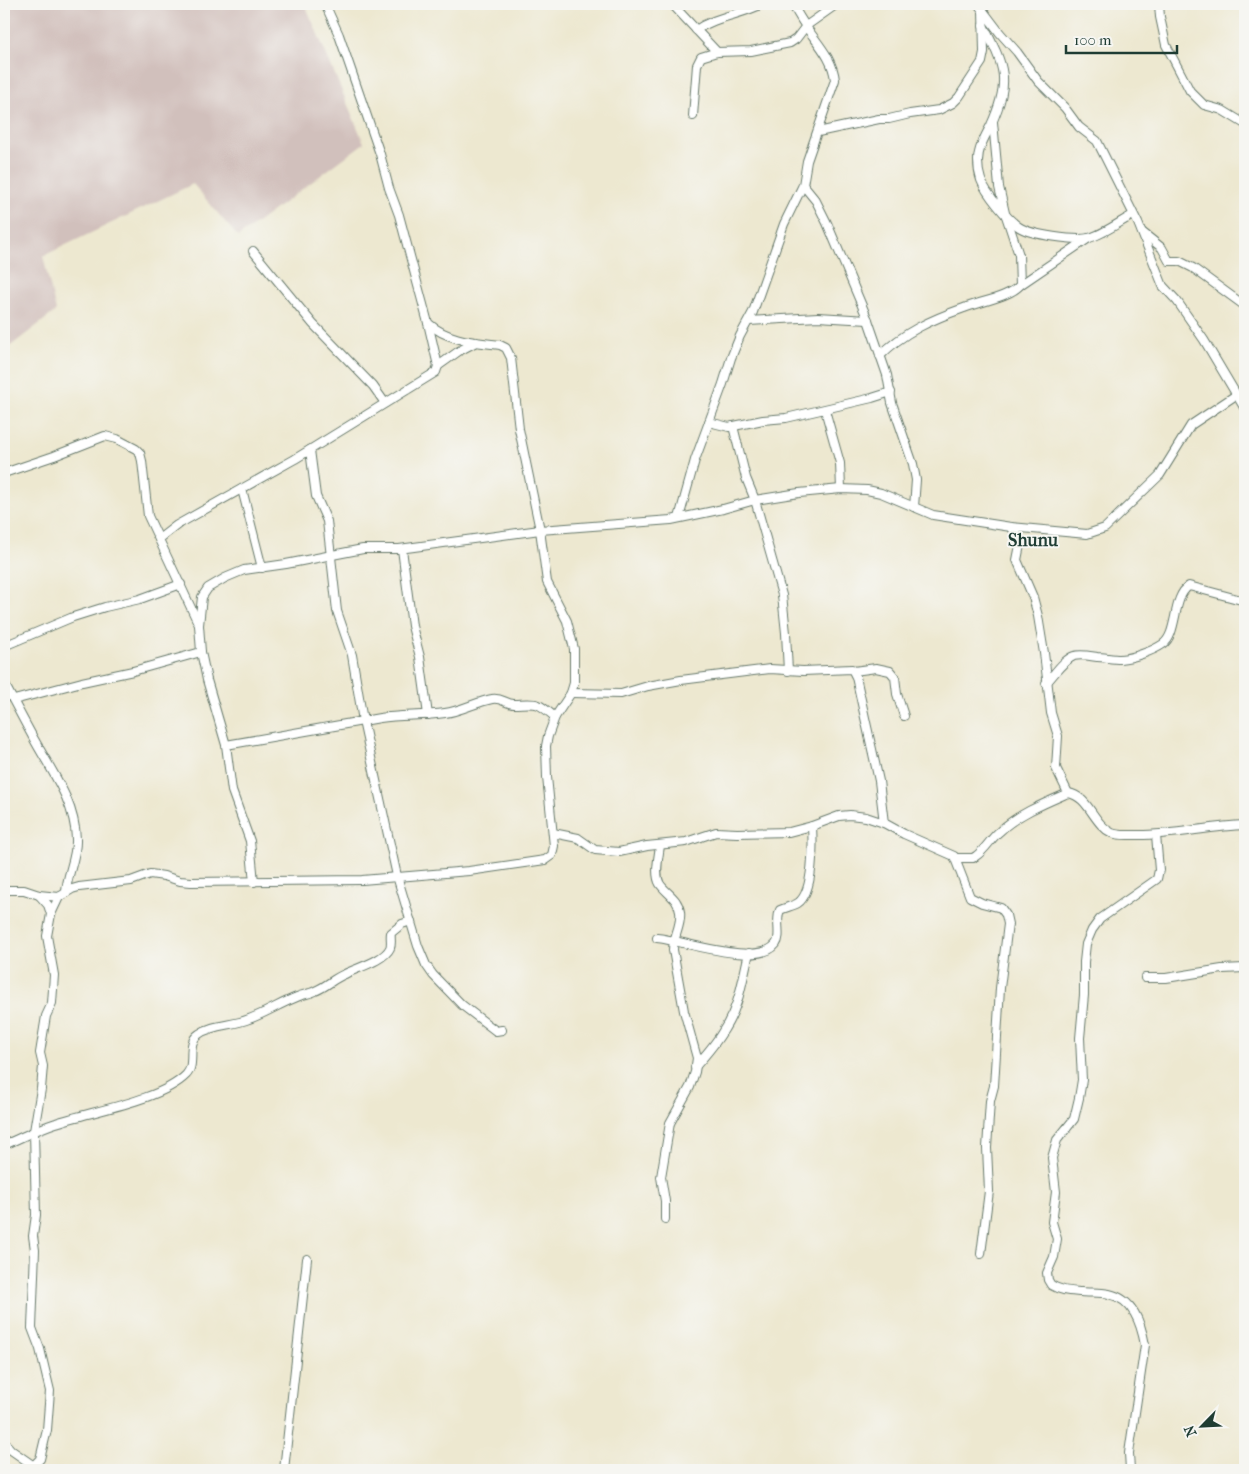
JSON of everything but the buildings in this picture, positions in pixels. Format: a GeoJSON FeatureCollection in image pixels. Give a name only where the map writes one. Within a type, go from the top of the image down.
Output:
{"type":"FeatureCollection","features":[{"type":"Feature","properties":{"kind":"street"},"geometry":{"type":"LineString","coordinates":[[159,539],[177,525],[310,450],[436,372],[438,366],[399,215],[389,188],[380,154],[339,35],[325,4]]}},
{"type":"Feature","properties":{"kind":"street"},"geometry":{"type":"LineString","coordinates":[[672,4],[717,52]]}},
{"type":"Feature","properties":{"kind":"street"},"geometry":{"type":"LineString","coordinates":[[696,30],[715,19],[762,4]]}},
{"type":"Feature","properties":{"kind":"street"},"geometry":{"type":"LineString","coordinates":[[679,518],[694,460],[735,347],[756,307],[784,224],[803,185],[807,161],[835,80],[823,48],[792,4]]}},
{"type":"Feature","properties":{"kind":"street"},"geometry":{"type":"LineString","coordinates":[[693,116],[698,60],[706,55],[717,52],[751,51],[785,45],[796,39],[806,26],[837,4]]}},
{"type":"Feature","properties":{"kind":"street"},"geometry":{"type":"LineString","coordinates":[[1159,4],[1166,45],[1190,91],[1204,105],[1222,110],[1245,124]]}},
{"type":"Feature","properties":{"kind":"street"},"geometry":{"type":"LineString","coordinates":[[818,132],[879,119],[939,110],[952,103],[959,97],[982,62],[984,25],[981,7]]}},
{"type":"Feature","properties":{"kind":"street"},"geometry":{"type":"LineString","coordinates":[[981,7],[1038,81],[1065,108],[1078,127],[1097,141],[1141,231],[1163,286],[1177,301],[1204,340],[1245,410]]}},
{"type":"Feature","properties":{"kind":"street"},"geometry":{"type":"LineString","coordinates":[[984,25],[998,52],[1004,74],[1002,97],[980,149],[979,170],[982,183],[1005,214],[1020,228],[1033,233],[1057,237],[1089,238]]}},
{"type":"Feature","properties":{"kind":"street"},"geometry":{"type":"LineString","coordinates":[[993,121],[999,186],[1005,214],[1019,255],[1020,285]]}},
{"type":"Feature","properties":{"kind":"street"},"geometry":{"type":"LineString","coordinates":[[803,185],[821,209],[868,320],[887,375],[892,403],[913,464],[916,480],[914,507]]}},
{"type":"Feature","properties":{"kind":"street"},"geometry":{"type":"LineString","coordinates":[[880,356],[897,340],[915,329],[951,313],[1003,296],[1016,289],[1089,238],[1133,215]]}},
{"type":"Feature","properties":{"kind":"street"},"geometry":{"type":"LineString","coordinates":[[1141,231],[1162,248],[1169,260],[1185,263],[1245,306]]}},
{"type":"Feature","properties":{"kind":"street"},"geometry":{"type":"LineString","coordinates":[[253,251],[313,324],[373,386],[385,403]]}},
{"type":"Feature","properties":{"kind":"street"},"geometry":{"type":"LineString","coordinates":[[749,320],[818,317],[868,320]]}},
{"type":"Feature","properties":{"kind":"street"},"geometry":{"type":"LineString","coordinates":[[4,1442],[31,1468],[40,1458],[47,1430],[50,1391],[40,1349],[32,1328],[33,1236],[36,1215],[34,1131],[42,1090],[43,1066],[40,1052],[46,1016],[52,1003],[54,975],[47,936],[51,914],[59,897],[72,888],[131,881],[150,874],[186,882],[362,880],[469,871],[545,860],[553,852],[546,759],[548,736],[555,718],[571,692],[575,674],[574,649],[567,620],[547,582],[540,530],[522,445],[511,358],[504,346],[443,334],[428,323]]}},
{"type":"Feature","properties":{"kind":"street"},"geometry":{"type":"LineString","coordinates":[[438,366],[476,342]]}},
{"type":"Feature","properties":{"kind":"street"},"geometry":{"type":"LineString","coordinates":[[709,422],[733,426],[802,415],[891,392]]}},
{"type":"Feature","properties":{"kind":"street"},"geometry":{"type":"LineString","coordinates":[[254,882],[250,840],[232,791],[226,745],[201,652],[199,625],[202,597],[208,588],[225,578],[244,570],[332,556],[363,549],[402,549],[540,530],[649,523],[722,509],[755,500],[841,489],[874,491],[934,516],[1011,527],[1087,534],[1104,528],[1160,475],[1191,425],[1236,395]]}},
{"type":"Feature","properties":{"kind":"street"},"geometry":{"type":"LineString","coordinates":[[825,410],[840,463],[841,489]]}},
{"type":"Feature","properties":{"kind":"street"},"geometry":{"type":"LineString","coordinates":[[733,426],[746,478],[755,500],[782,595],[788,671]]}},
{"type":"Feature","properties":{"kind":"street"},"geometry":{"type":"LineString","coordinates":[[4,473],[105,436],[117,439],[136,449],[141,457],[148,516],[199,625]]}},
{"type":"Feature","properties":{"kind":"street"},"geometry":{"type":"LineString","coordinates":[[310,450],[316,496],[327,521],[337,611],[352,655],[397,876],[418,946],[426,965],[433,975],[462,1005],[496,1030],[502,1030]]}},
{"type":"Feature","properties":{"kind":"street"},"geometry":{"type":"LineString","coordinates":[[242,489],[262,568]]}},
{"type":"Feature","properties":{"kind":"street"},"geometry":{"type":"LineString","coordinates":[[1011,527],[1019,537],[1018,560],[1033,597],[1038,616],[1050,713],[1058,736],[1056,768],[1068,793]]}},
{"type":"Feature","properties":{"kind":"street"},"geometry":{"type":"LineString","coordinates":[[402,549],[412,626],[420,657],[428,715]]}},
{"type":"Feature","properties":{"kind":"street"},"geometry":{"type":"LineString","coordinates":[[4,646],[73,618],[105,607],[140,599],[181,584]]}},
{"type":"Feature","properties":{"kind":"street"},"geometry":{"type":"LineString","coordinates":[[1046,683],[1067,661],[1075,656],[1120,659],[1163,644],[1167,641],[1180,597],[1189,586],[1245,601]]}},
{"type":"Feature","properties":{"kind":"street"},"geometry":{"type":"LineString","coordinates":[[188,601],[202,597]]}},
{"type":"Feature","properties":{"kind":"street"},"geometry":{"type":"LineString","coordinates":[[14,700],[201,652]]}},
{"type":"Feature","properties":{"kind":"street"},"geometry":{"type":"LineString","coordinates":[[571,692],[613,695],[648,686],[770,669],[788,671],[852,669],[854,671],[876,668],[890,670],[895,677],[897,694],[904,716]]}},
{"type":"Feature","properties":{"kind":"street"},"geometry":{"type":"LineString","coordinates":[[854,671],[878,781],[884,823]]}},
{"type":"Feature","properties":{"kind":"street"},"geometry":{"type":"LineString","coordinates":[[4,683],[60,785],[75,822],[75,855],[69,871],[66,892]]}},
{"type":"Feature","properties":{"kind":"street"},"geometry":{"type":"LineString","coordinates":[[226,745],[400,715],[456,712],[492,699],[500,699],[512,704],[536,703],[555,718]]}},
{"type":"Feature","properties":{"kind":"street"},"geometry":{"type":"LineString","coordinates":[[956,858],[973,858],[997,832],[1008,824],[1068,793],[1081,798],[1096,820],[1109,832],[1117,834],[1156,836],[1222,826],[1245,825]]}},
{"type":"Feature","properties":{"kind":"street"},"geometry":{"type":"LineString","coordinates":[[553,833],[578,838],[595,850],[619,852],[646,846],[686,842],[716,832],[782,832],[812,826],[845,815],[859,816],[884,823],[904,834],[952,854],[956,858],[970,897],[982,904],[1001,908],[1008,924],[1000,988],[994,1086],[990,1100],[987,1148],[989,1191],[981,1254]]}},
{"type":"Feature","properties":{"kind":"street"},"geometry":{"type":"LineString","coordinates":[[657,938],[706,948],[749,953],[770,949],[777,943],[777,918],[780,910],[800,902],[805,894],[813,857],[812,826]]}},
{"type":"Feature","properties":{"kind":"street"},"geometry":{"type":"LineString","coordinates":[[1130,1470],[1129,1454],[1145,1345],[1142,1327],[1128,1304],[1119,1297],[1106,1293],[1066,1291],[1051,1285],[1047,1273],[1054,1257],[1057,1239],[1052,1222],[1056,1192],[1052,1158],[1057,1140],[1074,1119],[1082,1080],[1080,1038],[1086,944],[1092,930],[1100,919],[1157,879],[1159,870],[1156,836]]}},
{"type":"Feature","properties":{"kind":"street"},"geometry":{"type":"LineString","coordinates":[[660,845],[658,879],[661,885],[674,897],[680,913],[680,919],[673,940],[673,950],[680,993],[697,1058],[686,1095],[672,1116],[670,1123],[661,1177],[665,1201],[665,1218]]}},
{"type":"Feature","properties":{"kind":"street"},"geometry":{"type":"LineString","coordinates":[[4,890],[24,890],[39,895],[59,897]]}},
{"type":"Feature","properties":{"kind":"street"},"geometry":{"type":"LineString","coordinates":[[39,895],[48,906],[51,914]]}},
{"type":"Feature","properties":{"kind":"street"},"geometry":{"type":"LineString","coordinates":[[4,1145],[34,1131],[70,1118],[136,1101],[165,1089],[186,1075],[191,1069],[192,1047],[194,1039],[198,1034],[209,1028],[250,1019],[297,997],[314,992],[344,974],[368,965],[383,956],[390,948],[391,933],[402,924],[411,921]]}},
{"type":"Feature","properties":{"kind":"street"},"geometry":{"type":"LineString","coordinates":[[695,1067],[730,1020],[737,1002],[749,953]]}},
{"type":"Feature","properties":{"kind":"street"},"geometry":{"type":"LineString","coordinates":[[1145,978],[1166,978],[1222,969],[1245,968]]}},
{"type":"Feature","properties":{"kind":"street"},"geometry":{"type":"LineString","coordinates":[[284,1470],[307,1259]]}},
{"type":"Feature","properties":{"kind":"shaded area"},"geometry":{"type":"Polygon","coordinates":[[[4,4],[305,4],[364,143],[238,237],[193,184],[43,256],[56,311],[4,351],[4,4]]]}},
{"type":"Feature","properties":{"kind":"district","name":"Shunu"},"geometry":{"type":"Point","coordinates":[1033,540]}}]}
